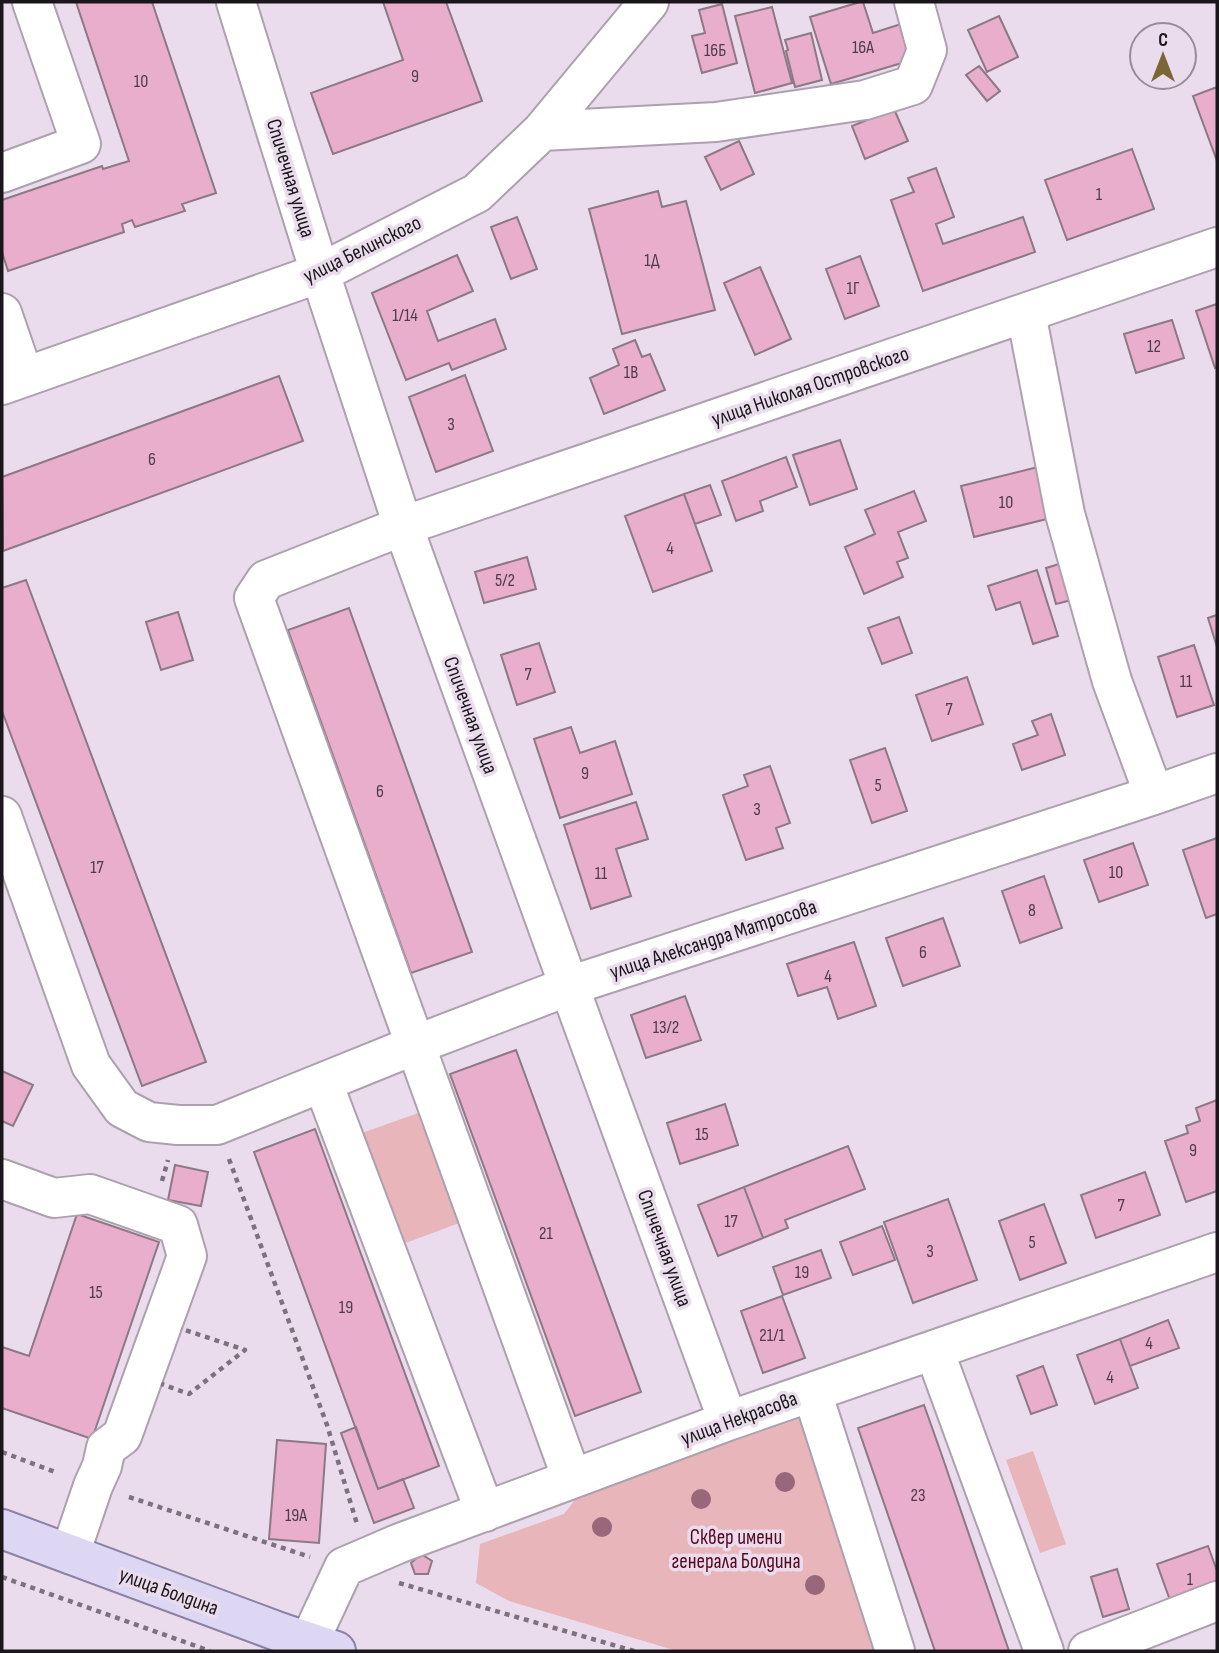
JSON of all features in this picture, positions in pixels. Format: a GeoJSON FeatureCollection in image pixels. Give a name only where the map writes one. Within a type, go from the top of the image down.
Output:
{"type":"FeatureCollection","features":[{"type":"Feature","properties":{"kind":"main road","name":"улица Болдина"},"geometry":{"type":"LineString","coordinates":[[2,1529],[299,1644]]}},
{"type":"Feature","properties":{"kind":"street"},"geometry":{"type":"LineString","coordinates":[[2,173],[81,144],[32,2]]}},
{"type":"Feature","properties":{"kind":"street","name":"Спичечная улица"},"geometry":{"type":"LineString","coordinates":[[236,2],[320,273],[404,526],[728,1421]]}},
{"type":"Feature","properties":{"kind":"street","name":"улица Белинского"},"geometry":{"type":"LineString","coordinates":[[13,381],[320,273],[477,193],[542,131],[649,2]]}},
{"type":"Feature","properties":{"kind":"street"},"geometry":{"type":"LineString","coordinates":[[542,131],[716,122],[865,100],[913,85],[927,50],[914,2]]}},
{"type":"Feature","properties":{"kind":"street","name":"улица Николая Островского"},"geometry":{"type":"LineString","coordinates":[[415,1045],[254,598],[266,580],[404,526],[1217,247]]}},
{"type":"Feature","properties":{"kind":"street"},"geometry":{"type":"LineString","coordinates":[[2,313],[13,381]]}},
{"type":"Feature","properties":{"kind":"street"},"geometry":{"type":"LineString","coordinates":[[1026,313],[1065,514],[1112,681],[1154,795]]}},
{"type":"Feature","properties":{"kind":"street","name":"улица Александра Матросова"},"geometry":{"type":"LineString","coordinates":[[217,1125],[569,986],[1217,773]]}},
{"type":"Feature","properties":{"kind":"street"},"geometry":{"type":"LineString","coordinates":[[2,816],[91,1065],[122,1108],[149,1122],[217,1125]]}},
{"type":"Feature","properties":{"kind":"street"},"geometry":{"type":"LineString","coordinates":[[415,1045],[572,1479]]}},
{"type":"Feature","properties":{"kind":"street"},"geometry":{"type":"LineString","coordinates":[[323,1083],[485,1511]]}},
{"type":"Feature","properties":{"kind":"street"},"geometry":{"type":"LineString","coordinates":[[2,1179],[54,1198],[90,1194],[178,1225],[187,1256],[122,1436],[107,1448],[70,1554]]}},
{"type":"Feature","properties":{"kind":"street","name":"улица Некрасова"},"geometry":{"type":"LineString","coordinates":[[299,1644],[344,1567],[367,1557],[728,1421],[1217,1252]]}},
{"type":"Feature","properties":{"kind":"street"},"geometry":{"type":"LineString","coordinates":[[934,1350],[1044,1651]]}},
{"type":"Feature","properties":{"kind":"street"},"geometry":{"type":"LineString","coordinates":[[812,1392],[895,1651]]}},
{"type":"Feature","properties":{"kind":"street"},"geometry":{"type":"LineString","coordinates":[[1088,1651],[1217,1601]]}},
{"type":"Feature","properties":{"kind":"path"},"geometry":{"type":"LineString","coordinates":[[217,1125],[327,1425],[367,1557]]}},
{"type":"Feature","properties":{"kind":"path"},"geometry":{"type":"LineString","coordinates":[[2,1577],[210,1651]]}},
{"type":"Feature","properties":{"kind":"green space"},"geometry":{"type":"Polygon","coordinates":[[[421,1112],[462,1222],[403,1244],[362,1133],[421,1112]]]}},
{"type":"Feature","properties":{"kind":"green space","name":"Сквер имени генерала Болдина"},"geometry":{"type":"Polygon","coordinates":[[[799,1419],[880,1651],[677,1651],[509,1601],[476,1583],[480,1544],[564,1514],[581,1492],[799,1419]]]}},
{"type":"Feature","properties":{"kind":"green space"},"geometry":{"type":"Polygon","coordinates":[[[1033,1451],[1066,1544],[1040,1553],[1006,1460],[1033,1451]]]}},
{"type":"Feature","properties":{"kind":"building"},"geometry":{"type":"Polygon","coordinates":[[[76,2],[152,2],[216,193],[182,204],[185,211],[135,227],[132,220],[122,224],[124,232],[8,271],[2,252],[2,200],[102,166],[103,169],[129,161],[76,2]]]}},
{"type":"Feature","properties":{"kind":"building"},"geometry":{"type":"Polygon","coordinates":[[[383,2],[446,2],[482,101],[333,154],[311,93],[403,60],[383,2]]]}},
{"type":"Feature","properties":{"kind":"building"},"geometry":{"type":"Polygon","coordinates":[[[863,2],[873,33],[901,24],[912,60],[831,84],[810,17],[863,2]]]}},
{"type":"Feature","properties":{"kind":"building"},"geometry":{"type":"Polygon","coordinates":[[[722,4],[737,63],[702,73],[692,36],[705,33],[699,10],[722,4]]]}},
{"type":"Feature","properties":{"kind":"building"},"geometry":{"type":"Polygon","coordinates":[[[772,7],[792,83],[755,93],[735,16],[772,7]]]}},
{"type":"Feature","properties":{"kind":"building"},"geometry":{"type":"Polygon","coordinates":[[[999,16],[1018,57],[987,72],[968,30],[999,16]]]}},
{"type":"Feature","properties":{"kind":"building"},"geometry":{"type":"Polygon","coordinates":[[[811,33],[822,80],[795,87],[785,40],[811,33]]]}},
{"type":"Feature","properties":{"kind":"building"},"geometry":{"type":"Polygon","coordinates":[[[979,66],[1000,91],[987,101],[966,75],[979,66]]]}},
{"type":"Feature","properties":{"kind":"building"},"geometry":{"type":"Polygon","coordinates":[[[1217,87],[1217,161],[1193,96],[1217,87]]]}},
{"type":"Feature","properties":{"kind":"building"},"geometry":{"type":"Polygon","coordinates":[[[894,109],[908,141],[865,159],[852,126],[894,109]]]}},
{"type":"Feature","properties":{"kind":"building"},"geometry":{"type":"Polygon","coordinates":[[[739,141],[754,174],[721,190],[705,157],[739,141]]]}},
{"type":"Feature","properties":{"kind":"building"},"geometry":{"type":"Polygon","coordinates":[[[1132,149],[1154,209],[1067,240],[1045,180],[1132,149]]]}},
{"type":"Feature","properties":{"kind":"building"},"geometry":{"type":"Polygon","coordinates":[[[936,168],[954,217],[936,224],[943,244],[1023,217],[1035,252],[923,291],[891,200],[914,192],[908,178],[936,168]]]}},
{"type":"Feature","properties":{"kind":"building"},"geometry":{"type":"Polygon","coordinates":[[[658,191],[662,207],[686,201],[715,310],[622,334],[589,209],[658,191]]]}},
{"type":"Feature","properties":{"kind":"building"},"geometry":{"type":"Polygon","coordinates":[[[517,217],[537,269],[511,279],[491,227],[517,217]]]}},
{"type":"Feature","properties":{"kind":"building"},"geometry":{"type":"Polygon","coordinates":[[[457,255],[473,291],[427,311],[438,341],[495,319],[506,349],[452,370],[449,363],[406,380],[372,293],[457,255]]]}},
{"type":"Feature","properties":{"kind":"building"},"geometry":{"type":"Polygon","coordinates":[[[860,256],[879,306],[845,319],[826,269],[860,256]]]}},
{"type":"Feature","properties":{"kind":"building"},"geometry":{"type":"Polygon","coordinates":[[[760,267],[791,339],[755,355],[724,283],[760,267]]]}},
{"type":"Feature","properties":{"kind":"building"},"geometry":{"type":"Polygon","coordinates":[[[1217,304],[1217,367],[1215,368],[1196,311],[1217,304]]]}},
{"type":"Feature","properties":{"kind":"building"},"geometry":{"type":"Polygon","coordinates":[[[1172,320],[1184,358],[1136,373],[1124,334],[1172,320]]]}},
{"type":"Feature","properties":{"kind":"building"},"geometry":{"type":"Polygon","coordinates":[[[635,340],[642,357],[650,354],[665,390],[604,414],[590,378],[619,365],[613,349],[635,340]]]}},
{"type":"Feature","properties":{"kind":"building"},"geometry":{"type":"Polygon","coordinates":[[[465,375],[493,451],[436,472],[409,397],[465,375]]]}},
{"type":"Feature","properties":{"kind":"building"},"geometry":{"type":"Polygon","coordinates":[[[279,376],[303,441],[3,551],[2,477],[279,376]]]}},
{"type":"Feature","properties":{"kind":"building"},"geometry":{"type":"Polygon","coordinates":[[[840,440],[857,489],[810,505],[793,455],[840,440]]]}},
{"type":"Feature","properties":{"kind":"building"},"geometry":{"type":"Polygon","coordinates":[[[786,457],[797,487],[760,501],[763,511],[736,521],[722,481],[786,457]]]}},
{"type":"Feature","properties":{"kind":"building"},"geometry":{"type":"Polygon","coordinates":[[[1038,467],[1051,518],[974,537],[961,486],[1038,467]]]}},
{"type":"Feature","properties":{"kind":"building"},"geometry":{"type":"Polygon","coordinates":[[[710,485],[721,515],[695,524],[684,494],[710,485]]]}},
{"type":"Feature","properties":{"kind":"building"},"geometry":{"type":"Polygon","coordinates":[[[914,491],[926,521],[898,532],[908,558],[897,562],[903,577],[864,594],[845,547],[875,534],[865,510],[914,491]]]}},
{"type":"Feature","properties":{"kind":"building"},"geometry":{"type":"Polygon","coordinates":[[[684,494],[712,571],[653,592],[625,516],[684,494]]]}},
{"type":"Feature","properties":{"kind":"building"},"geometry":{"type":"Polygon","coordinates":[[[527,557],[536,589],[484,603],[475,572],[527,557]]]}},
{"type":"Feature","properties":{"kind":"building"},"geometry":{"type":"Polygon","coordinates":[[[1069,561],[1079,598],[1056,604],[1046,568],[1069,561]]]}},
{"type":"Feature","properties":{"kind":"building"},"geometry":{"type":"Polygon","coordinates":[[[1037,570],[1058,636],[1033,644],[1020,602],[996,610],[988,586],[1037,570]]]}},
{"type":"Feature","properties":{"kind":"building"},"geometry":{"type":"Polygon","coordinates":[[[26,580],[206,1062],[142,1086],[2,711],[2,588],[26,580]]]}},
{"type":"Feature","properties":{"kind":"building"},"geometry":{"type":"Polygon","coordinates":[[[349,608],[472,952],[411,973],[288,630],[349,608]]]}},
{"type":"Feature","properties":{"kind":"building"},"geometry":{"type":"Polygon","coordinates":[[[178,612],[193,660],[161,670],[146,622],[178,612]]]}},
{"type":"Feature","properties":{"kind":"building"},"geometry":{"type":"Polygon","coordinates":[[[1217,615],[1217,647],[1208,618],[1217,615]]]}},
{"type":"Feature","properties":{"kind":"building"},"geometry":{"type":"Polygon","coordinates":[[[899,617],[912,653],[882,664],[868,628],[899,617]]]}},
{"type":"Feature","properties":{"kind":"building"},"geometry":{"type":"Polygon","coordinates":[[[539,643],[555,692],[517,705],[501,655],[539,643]]]}},
{"type":"Feature","properties":{"kind":"building"},"geometry":{"type":"Polygon","coordinates":[[[1194,645],[1214,705],[1177,717],[1158,657],[1194,645]]]}},
{"type":"Feature","properties":{"kind":"building"},"geometry":{"type":"Polygon","coordinates":[[[967,677],[983,724],[932,741],[916,695],[967,677]]]}},
{"type":"Feature","properties":{"kind":"building"},"geometry":{"type":"Polygon","coordinates":[[[1051,714],[1065,755],[1022,770],[1013,744],[1038,735],[1032,721],[1051,714]]]}},
{"type":"Feature","properties":{"kind":"building"},"geometry":{"type":"Polygon","coordinates":[[[571,727],[580,753],[615,741],[632,794],[560,818],[534,739],[571,727]]]}},
{"type":"Feature","properties":{"kind":"building"},"geometry":{"type":"Polygon","coordinates":[[[885,748],[907,811],[872,823],[850,760],[885,748]]]}},
{"type":"Feature","properties":{"kind":"building"},"geometry":{"type":"Polygon","coordinates":[[[770,766],[790,823],[776,828],[783,848],[746,860],[723,795],[748,786],[744,775],[770,766]]]}},
{"type":"Feature","properties":{"kind":"building"},"geometry":{"type":"Polygon","coordinates":[[[636,802],[648,839],[616,849],[631,896],[591,909],[564,825],[636,802]]]}},
{"type":"Feature","properties":{"kind":"building"},"geometry":{"type":"Polygon","coordinates":[[[1217,838],[1217,914],[1206,918],[1183,850],[1217,838]]]}},
{"type":"Feature","properties":{"kind":"building"},"geometry":{"type":"Polygon","coordinates":[[[1133,843],[1148,885],[1099,902],[1084,860],[1133,843]]]}},
{"type":"Feature","properties":{"kind":"building"},"geometry":{"type":"Polygon","coordinates":[[[1044,876],[1062,928],[1020,943],[1002,891],[1044,876]]]}},
{"type":"Feature","properties":{"kind":"building"},"geometry":{"type":"Polygon","coordinates":[[[943,918],[960,966],[903,986],[886,938],[943,918]]]}},
{"type":"Feature","properties":{"kind":"building"},"geometry":{"type":"Polygon","coordinates":[[[854,942],[876,1006],[838,1019],[827,987],[798,996],[787,964],[854,942]]]}},
{"type":"Feature","properties":{"kind":"building"},"geometry":{"type":"Polygon","coordinates":[[[685,996],[701,1040],[646,1058],[631,1015],[685,996]]]}},
{"type":"Feature","properties":{"kind":"building"},"geometry":{"type":"Polygon","coordinates":[[[516,1050],[641,1392],[575,1416],[450,1074],[516,1050]]]}},
{"type":"Feature","properties":{"kind":"building"},"geometry":{"type":"Polygon","coordinates":[[[2,1071],[33,1085],[13,1126],[2,1121],[2,1071]]]}},
{"type":"Feature","properties":{"kind":"building"},"geometry":{"type":"Polygon","coordinates":[[[1217,1100],[1217,1191],[1186,1202],[1165,1141],[1188,1133],[1186,1126],[1200,1121],[1196,1108],[1217,1100]]]}},
{"type":"Feature","properties":{"kind":"building"},"geometry":{"type":"Polygon","coordinates":[[[725,1104],[738,1145],[680,1164],[667,1123],[725,1104]]]}},
{"type":"Feature","properties":{"kind":"building"},"geometry":{"type":"Polygon","coordinates":[[[315,1129],[439,1466],[378,1489],[254,1152],[315,1129]]]}},
{"type":"Feature","properties":{"kind":"building"},"geometry":{"type":"Polygon","coordinates":[[[848,1146],[865,1189],[785,1220],[788,1228],[763,1238],[744,1187],[848,1146]]]}},
{"type":"Feature","properties":{"kind":"building"},"geometry":{"type":"Polygon","coordinates":[[[175,1165],[208,1172],[201,1206],[168,1200],[175,1165]]]}},
{"type":"Feature","properties":{"kind":"building"},"geometry":{"type":"Polygon","coordinates":[[[1145,1172],[1160,1215],[1096,1238],[1081,1195],[1145,1172]]]}},
{"type":"Feature","properties":{"kind":"building"},"geometry":{"type":"Polygon","coordinates":[[[744,1187],[763,1238],[718,1256],[698,1205],[744,1187]]]}},
{"type":"Feature","properties":{"kind":"building"},"geometry":{"type":"Polygon","coordinates":[[[948,1199],[977,1280],[913,1303],[884,1222],[948,1199]]]}},
{"type":"Feature","properties":{"kind":"building"},"geometry":{"type":"Polygon","coordinates":[[[1044,1204],[1066,1263],[1020,1280],[999,1221],[1044,1204]]]}},
{"type":"Feature","properties":{"kind":"building"},"geometry":{"type":"Polygon","coordinates":[[[77,1214],[159,1242],[92,1439],[2,1408],[2,1347],[29,1356],[77,1214]]]}},
{"type":"Feature","properties":{"kind":"building"},"geometry":{"type":"Polygon","coordinates":[[[882,1226],[895,1260],[853,1275],[840,1242],[882,1226]]]}},
{"type":"Feature","properties":{"kind":"building"},"geometry":{"type":"Polygon","coordinates":[[[821,1250],[831,1278],[783,1295],[773,1267],[821,1250]]]}},
{"type":"Feature","properties":{"kind":"building"},"geometry":{"type":"Polygon","coordinates":[[[782,1296],[805,1358],[763,1373],[741,1311],[782,1296]]]}},
{"type":"Feature","properties":{"kind":"building"},"geometry":{"type":"Polygon","coordinates":[[[1168,1320],[1179,1348],[1130,1366],[1120,1339],[1168,1320]]]}},
{"type":"Feature","properties":{"kind":"building"},"geometry":{"type":"Polygon","coordinates":[[[1120,1339],[1138,1388],[1095,1404],[1077,1355],[1120,1339]]]}},
{"type":"Feature","properties":{"kind":"building"},"geometry":{"type":"Polygon","coordinates":[[[1043,1366],[1057,1405],[1031,1414],[1017,1376],[1043,1366]]]}},
{"type":"Feature","properties":{"kind":"building"},"geometry":{"type":"Polygon","coordinates":[[[924,1405],[1009,1651],[935,1651],[858,1428],[924,1405]]]}},
{"type":"Feature","properties":{"kind":"building"},"geometry":{"type":"Polygon","coordinates":[[[356,1427],[378,1489],[403,1479],[414,1508],[374,1523],[341,1433],[356,1427]]]}},
{"type":"Feature","properties":{"kind":"building"},"geometry":{"type":"Polygon","coordinates":[[[277,1440],[326,1444],[319,1543],[269,1539],[277,1440]]]}},
{"type":"Feature","properties":{"kind":"building"},"geometry":{"type":"Polygon","coordinates":[[[1208,1546],[1217,1571],[1217,1587],[1171,1603],[1157,1564],[1208,1546]]]}},
{"type":"Feature","properties":{"kind":"building"},"geometry":{"type":"Polygon","coordinates":[[[421,1554],[432,1561],[428,1574],[415,1574],[411,1563],[421,1554]]]}},
{"type":"Feature","properties":{"kind":"building"},"geometry":{"type":"Polygon","coordinates":[[[1117,1569],[1129,1609],[1103,1617],[1091,1577],[1117,1569]]]}}]}
